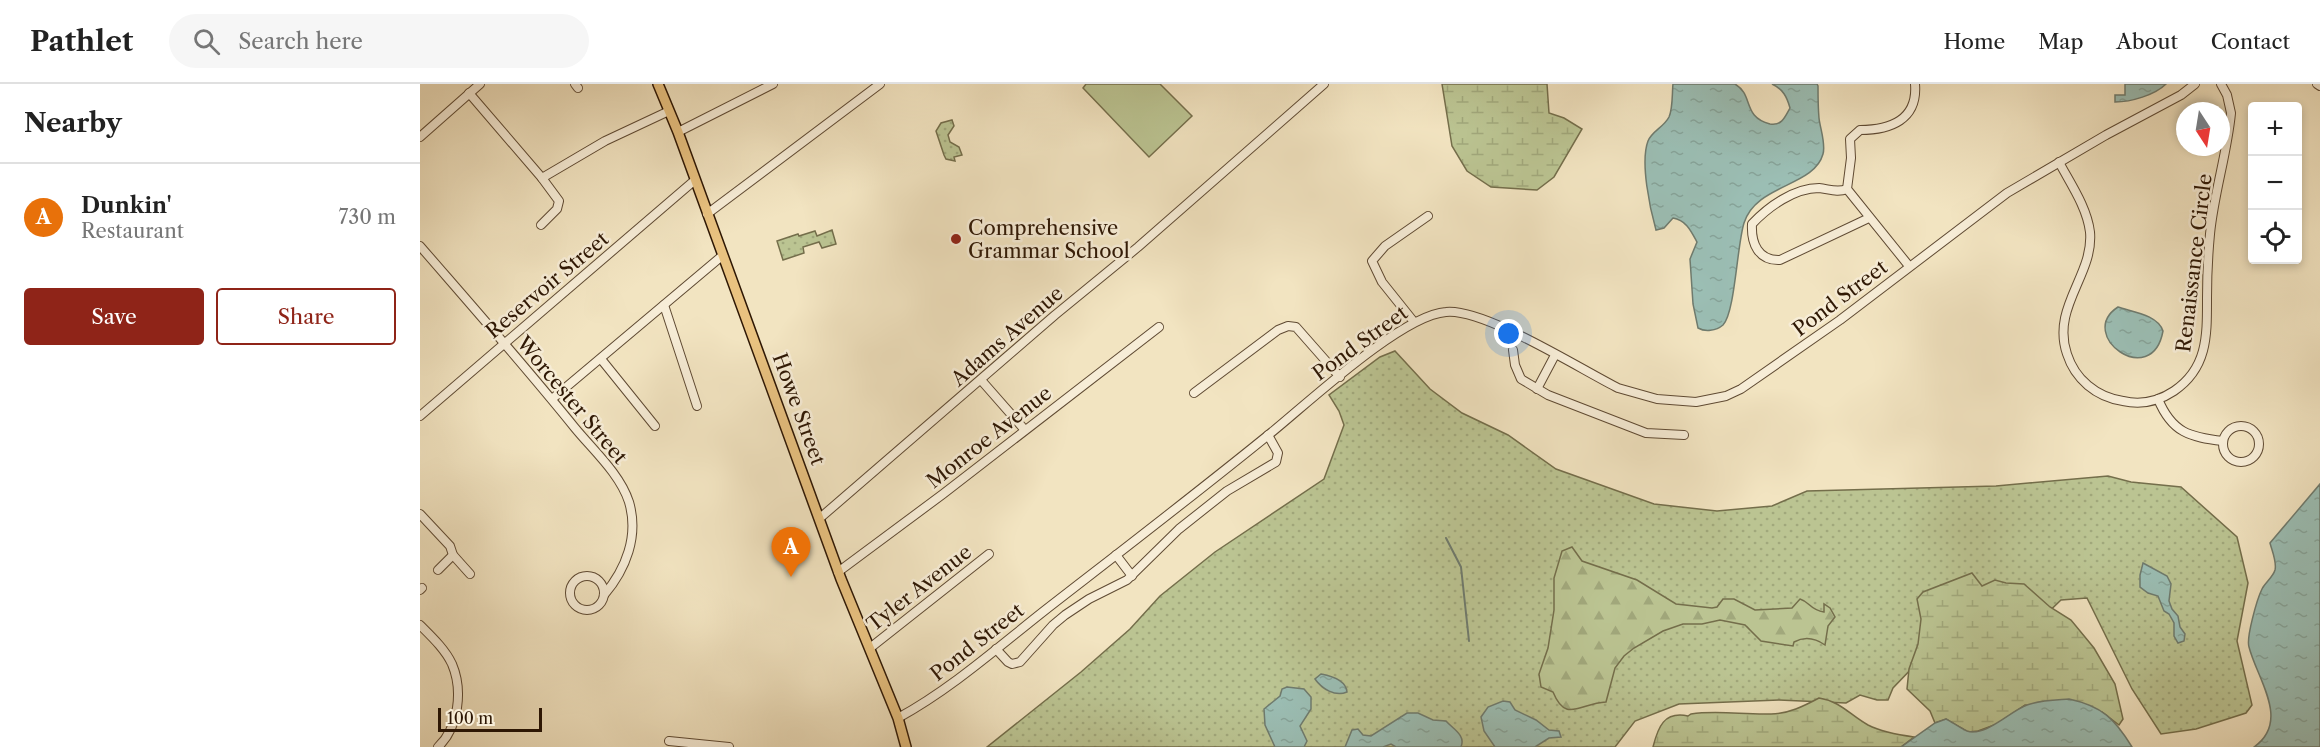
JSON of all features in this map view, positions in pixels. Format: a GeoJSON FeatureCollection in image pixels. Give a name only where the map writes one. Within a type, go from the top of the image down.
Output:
{"type":"FeatureCollection","features":[{"type":"Feature","properties":{"kind":"main road","name":"Howe Street"},"geometry":{"type":"LineString","coordinates":[[658,84],[678,132],[838,572],[898,718],[906,747]]}},
{"type":"Feature","properties":{"kind":"street"},"geometry":{"type":"LineString","coordinates":[[420,136],[480,84]]}},
{"type":"Feature","properties":{"kind":"street"},"geometry":{"type":"LineString","coordinates":[[678,132],[773,84]]}},
{"type":"Feature","properties":{"kind":"street"},"geometry":{"type":"LineString","coordinates":[[707,214],[880,84]]}},
{"type":"Feature","properties":{"kind":"street","name":"Adams Avenue"},"geometry":{"type":"LineString","coordinates":[[820,518],[1138,247],[1323,84]]}},
{"type":"Feature","properties":{"kind":"street"},"geometry":{"type":"LineString","coordinates":[[1909,266],[1847,189],[1851,158],[1850,139],[1860,130],[1881,130],[1904,118],[1913,104],[1915,84]]}},
{"type":"Feature","properties":{"kind":"street","name":"Pond Street"},"geometry":{"type":"LineString","coordinates":[[898,718],[932,698],[996,649],[1340,377],[1414,322],[1436,313],[1462,312],[1500,326],[1618,388],[1678,402],[1710,401],[1726,396],[1754,380],[1840,320],[1987,206],[2059,162],[2173,99],[2195,84]]}},
{"type":"Feature","properties":{"kind":"street","name":"Renaissance Circle"},"geometry":{"type":"LineString","coordinates":[[2059,162],[2086,214],[2090,233],[2088,251],[2067,304],[2063,327],[2063,339],[2069,361],[2089,387],[2110,398],[2134,403],[2158,399],[2177,389],[2194,373],[2206,346],[2210,233],[2231,113],[2227,94],[2221,84]]}},
{"type":"Feature","properties":{"kind":"street"},"geometry":{"type":"LineString","coordinates":[[469,93],[542,177],[559,201],[557,209],[541,225]]}},
{"type":"Feature","properties":{"kind":"street"},"geometry":{"type":"LineString","coordinates":[[542,177],[605,141],[669,111]]}},
{"type":"Feature","properties":{"kind":"street","name":"Reservoir Street"},"geometry":{"type":"LineString","coordinates":[[420,416],[695,180]]}},
{"type":"Feature","properties":{"kind":"street"},"geometry":{"type":"LineString","coordinates":[[1847,189],[1840,192],[1819,188],[1805,190],[1765,210],[1752,224],[1751,236],[1762,256],[1770,261],[1780,260],[1869,218]]}},
{"type":"Feature","properties":{"kind":"street"},"geometry":{"type":"LineString","coordinates":[[1414,322],[1382,282],[1372,261],[1385,246],[1428,216]]}},
{"type":"Feature","properties":{"kind":"street","name":"Worcester Street"},"geometry":{"type":"LineString","coordinates":[[420,246],[552,399],[610,470],[628,500],[632,531],[630,550],[618,577],[604,595],[599,606],[589,610],[583,610],[573,604],[569,593],[573,582],[588,575],[602,584],[604,595]]}},
{"type":"Feature","properties":{"kind":"street"},"geometry":{"type":"LineString","coordinates":[[552,399],[722,256]]}},
{"type":"Feature","properties":{"kind":"street"},"geometry":{"type":"LineString","coordinates":[[664,305],[697,406]]}},
{"type":"Feature","properties":{"kind":"street"},"geometry":{"type":"LineString","coordinates":[[1194,393],[1278,330],[1288,326],[1296,327],[1304,334],[1340,377]]}},
{"type":"Feature","properties":{"kind":"street","name":"Monroe Avenue"},"geometry":{"type":"LineString","coordinates":[[838,572],[1159,327]]}},
{"type":"Feature","properties":{"kind":"street"},"geometry":{"type":"LineString","coordinates":[[1513,350],[1518,375],[1527,384],[1537,389],[1646,433],[1684,435]]}},
{"type":"Feature","properties":{"kind":"street"},"geometry":{"type":"LineString","coordinates":[[1537,389],[1555,355]]}},
{"type":"Feature","properties":{"kind":"street"},"geometry":{"type":"LineString","coordinates":[[601,358],[655,426]]}},
{"type":"Feature","properties":{"kind":"street"},"geometry":{"type":"LineString","coordinates":[[981,380],[1024,429]]}},
{"type":"Feature","properties":{"kind":"street"},"geometry":{"type":"LineString","coordinates":[[2158,399],[2166,416],[2180,431],[2193,437],[2223,441]]}},
{"type":"Feature","properties":{"kind":"street"},"geometry":{"type":"LineString","coordinates":[[2241,426],[2253,430],[2259,446],[2254,457],[2238,462],[2228,457],[2223,441],[2229,430],[2241,426]]}},
{"type":"Feature","properties":{"kind":"street"},"geometry":{"type":"LineString","coordinates":[[996,649],[1008,662],[1012,664],[1020,662],[1065,615],[1132,576],[1179,529],[1227,491],[1276,462],[1278,453],[1268,435]]}},
{"type":"Feature","properties":{"kind":"street"},"geometry":{"type":"LineString","coordinates":[[420,514],[450,546],[453,555],[470,574]]}},
{"type":"Feature","properties":{"kind":"street","name":"Tyler Avenue"},"geometry":{"type":"LineString","coordinates":[[870,648],[989,554]]}},
{"type":"Feature","properties":{"kind":"street"},"geometry":{"type":"LineString","coordinates":[[438,570],[453,555]]}},
{"type":"Feature","properties":{"kind":"street"},"geometry":{"type":"LineString","coordinates":[[1116,555],[1132,576]]}},
{"type":"Feature","properties":{"kind":"street"},"geometry":{"type":"LineString","coordinates":[[420,625],[448,658],[456,677],[457,699],[454,722],[438,747]]}},
{"type":"Feature","properties":{"kind":"street"},"geometry":{"type":"LineString","coordinates":[[669,741],[729,747]]}},
{"type":"Feature","properties":{"kind":"green space"},"geometry":{"type":"Polygon","coordinates":[[[1086,84],[1160,84],[1192,116],[1149,157],[1083,88],[1086,84]]]}},
{"type":"Feature","properties":{"kind":"green space"},"geometry":{"type":"Polygon","coordinates":[[[1442,84],[1547,84],[1549,113],[1564,118],[1582,129],[1554,177],[1537,190],[1491,187],[1467,171],[1452,146],[1442,84]]]}},
{"type":"Feature","properties":{"kind":"green space"},"geometry":{"type":"Polygon","coordinates":[[[952,120],[954,126],[948,135],[950,142],[959,147],[962,155],[954,157],[955,161],[946,159],[936,131],[941,123],[952,120]]]}},
{"type":"Feature","properties":{"kind":"green space"},"geometry":{"type":"Polygon","coordinates":[[[832,230],[836,244],[822,248],[819,242],[803,247],[804,253],[783,260],[777,241],[815,231],[817,236],[832,230]]]}},
{"type":"Feature","properties":{"kind":"green space"},"geometry":{"type":"Polygon","coordinates":[[[1395,351],[1430,389],[1462,413],[1508,435],[1556,469],[1654,504],[1717,511],[1772,506],[1807,491],[1996,486],[2108,476],[2131,482],[2181,487],[2237,537],[2248,583],[2237,641],[2252,705],[2246,713],[2196,729],[2161,734],[2132,689],[2087,598],[2061,600],[2038,622],[1918,662],[1893,688],[1888,700],[1877,700],[1860,695],[1846,703],[1779,700],[1679,704],[1635,721],[1615,747],[987,747],[1081,672],[1130,629],[1160,596],[1215,552],[1324,479],[1344,425],[1329,395],[1380,357],[1395,351]]]}},
{"type":"Feature","properties":{"kind":"green space"},"geometry":{"type":"Polygon","coordinates":[[[1572,547],[1582,561],[1637,580],[1676,604],[1712,608],[1717,607],[1723,599],[1734,599],[1755,610],[1792,608],[1800,599],[1816,610],[1824,612],[1824,604],[1830,608],[1835,617],[1828,626],[1825,645],[1810,639],[1798,640],[1793,646],[1761,641],[1745,625],[1720,620],[1702,624],[1683,624],[1663,631],[1624,656],[1615,668],[1606,702],[1569,709],[1558,702],[1553,692],[1541,687],[1539,674],[1548,648],[1554,610],[1554,578],[1562,551],[1572,547]]]}},
{"type":"Feature","properties":{"kind":"green space"},"geometry":{"type":"Polygon","coordinates":[[[1972,573],[1982,586],[1995,580],[2024,584],[2050,607],[2071,620],[2094,648],[2115,684],[2123,719],[2119,725],[2102,712],[2025,705],[1997,724],[1978,731],[1968,732],[1946,719],[1935,723],[1930,711],[1907,689],[1909,669],[1918,644],[1921,619],[1917,599],[1923,592],[1972,573]]]}},
{"type":"Feature","properties":{"kind":"green space"},"geometry":{"type":"Polygon","coordinates":[[[1819,698],[1839,705],[1873,727],[1914,737],[1901,747],[1653,747],[1663,722],[1673,716],[1711,712],[1777,714],[1796,709],[1819,698]]]}},
{"type":"Feature","properties":{"kind":"water"},"geometry":{"type":"Polygon","coordinates":[[[1673,84],[1735,84],[1745,94],[1755,116],[1770,124],[1777,124],[1783,120],[1790,108],[1784,94],[1772,84],[1817,84],[1818,86],[1823,154],[1818,165],[1809,173],[1760,200],[1750,210],[1744,223],[1727,318],[1717,329],[1698,328],[1693,304],[1690,259],[1697,242],[1688,227],[1678,219],[1673,218],[1664,228],[1656,230],[1651,210],[1645,161],[1646,150],[1652,134],[1669,117],[1673,84]]]}},
{"type":"Feature","properties":{"kind":"water"},"geometry":{"type":"Polygon","coordinates":[[[2125,84],[2166,84],[2142,97],[2115,102],[2115,95],[2125,95],[2125,84]]]}},
{"type":"Feature","properties":{"kind":"water"},"geometry":{"type":"Polygon","coordinates":[[[2118,307],[2151,318],[2163,331],[2156,348],[2145,356],[2133,357],[2120,352],[2110,343],[2105,331],[2107,319],[2118,307]]]}},
{"type":"Feature","properties":{"kind":"water"},"geometry":{"type":"Polygon","coordinates":[[[2320,484],[2320,747],[2254,747],[2265,737],[2270,725],[2271,712],[2268,699],[2248,642],[2252,618],[2260,594],[2275,570],[2275,560],[2270,543],[2320,484]]]}},
{"type":"Feature","properties":{"kind":"water"},"geometry":{"type":"Polygon","coordinates":[[[2143,563],[2167,576],[2171,584],[2169,601],[2185,634],[2184,641],[2178,643],[2174,636],[2174,623],[2169,614],[2164,611],[2158,596],[2140,587],[2143,563]]]}},
{"type":"Feature","properties":{"kind":"water"},"geometry":{"type":"Polygon","coordinates":[[[1321,674],[1334,677],[1344,684],[1347,692],[1333,693],[1325,689],[1315,679],[1321,674]]]}},
{"type":"Feature","properties":{"kind":"water"},"geometry":{"type":"Polygon","coordinates":[[[1287,687],[1304,689],[1311,697],[1311,709],[1300,726],[1307,741],[1304,747],[1275,747],[1265,725],[1264,709],[1280,696],[1282,689],[1287,687]]]}},
{"type":"Feature","properties":{"kind":"water"},"geometry":{"type":"Polygon","coordinates":[[[2069,699],[2090,706],[2106,715],[2120,729],[2132,747],[1901,747],[1935,723],[1946,719],[1967,731],[1974,732],[1990,727],[2027,705],[2042,701],[2069,699]]]}},
{"type":"Feature","properties":{"kind":"water"},"geometry":{"type":"Polygon","coordinates":[[[1503,701],[1510,702],[1515,710],[1536,720],[1549,730],[1559,731],[1561,737],[1549,738],[1535,747],[1495,747],[1484,731],[1481,717],[1488,707],[1503,701]]]}},
{"type":"Feature","properties":{"kind":"water"},"geometry":{"type":"Polygon","coordinates":[[[1407,713],[1418,713],[1433,720],[1446,721],[1462,739],[1461,747],[1396,747],[1391,744],[1383,747],[1345,747],[1352,730],[1358,729],[1363,735],[1371,736],[1407,713]]]}},
{"type":"Feature","properties":{"kind":"waterway"},"geometry":{"type":"LineString","coordinates":[[1446,538],[1461,567],[1469,641]]}},
{"type":"Feature","properties":{"kind":"place","name":"Comprehensive Grammar School"},"geometry":{"type":"Point","coordinates":[956,239]}},
{"type":"Feature","properties":{"kind":"place","name":"Dunkin'"},"geometry":{"type":"Point","coordinates":[791,577]}}]}
